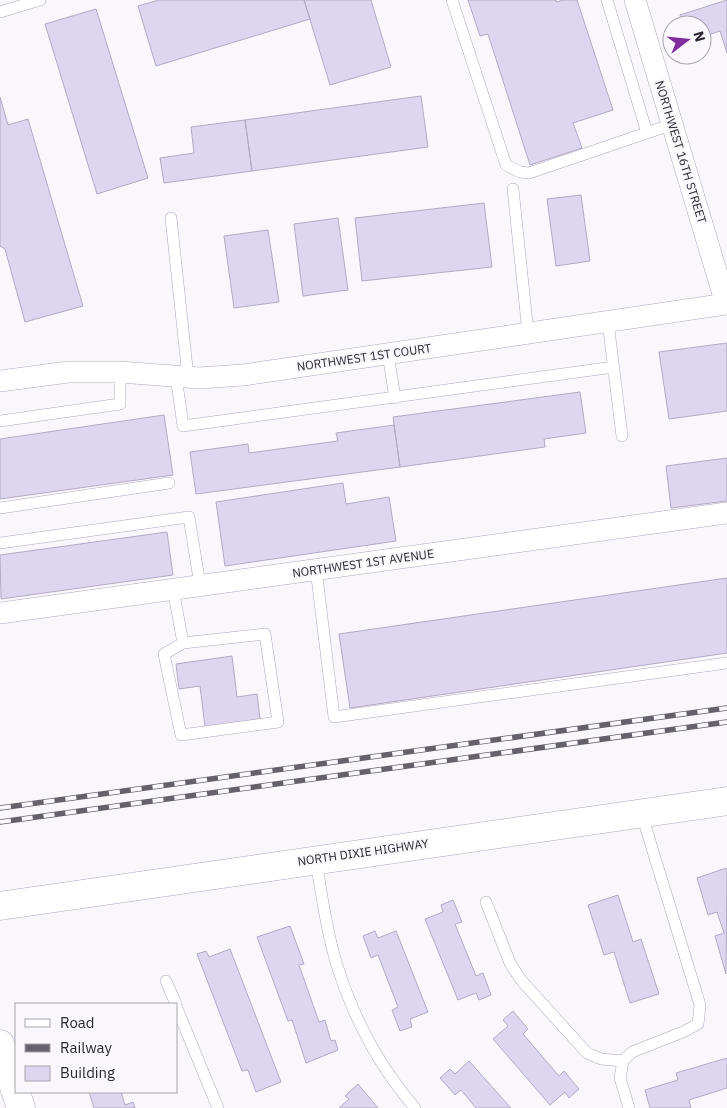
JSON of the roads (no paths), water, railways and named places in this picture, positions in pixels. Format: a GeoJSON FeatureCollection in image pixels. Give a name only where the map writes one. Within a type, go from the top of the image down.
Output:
{"type":"FeatureCollection","features":[{"type":"Feature","properties":{"kind":"main road","name":"NORTH DIXIE HIGHWAY"},"geometry":{"type":"LineString","coordinates":[[0,906],[727,800]]}},
{"type":"Feature","properties":{"kind":"main road"},"geometry":{"type":"LineString","coordinates":[[0,1044],[15,1090]]}},
{"type":"Feature","properties":{"kind":"main road"},"geometry":{"type":"LineString","coordinates":[[16,1093],[21,1108]]}},
{"type":"Feature","properties":{"kind":"street","name":"NORTHWEST 16TH STREET"},"geometry":{"type":"LineString","coordinates":[[635,0],[727,304]]}},
{"type":"Feature","properties":{"kind":"street","name":"NORTHWEST 1ST COURT"},"geometry":{"type":"LineString","coordinates":[[0,381],[68,372],[120,372],[221,378],[727,304]]}},
{"type":"Feature","properties":{"kind":"street","name":"NORTHWEST 1ST AVENUE"},"geometry":{"type":"LineString","coordinates":[[0,613],[727,513]]}},
{"type":"Feature","properties":{"kind":"lane"},"geometry":{"type":"LineString","coordinates":[[0,12],[40,0]]}},
{"type":"Feature","properties":{"kind":"lane"},"geometry":{"type":"LineString","coordinates":[[452,0],[506,164],[512,169],[529,173],[673,124]]}},
{"type":"Feature","properties":{"kind":"lane"},"geometry":{"type":"LineString","coordinates":[[607,0],[647,133]]}},
{"type":"Feature","properties":{"kind":"lane"},"geometry":{"type":"LineString","coordinates":[[513,189],[528,333]]}},
{"type":"Feature","properties":{"kind":"lane"},"geometry":{"type":"LineString","coordinates":[[171,218],[182,377],[182,426],[614,367]]}},
{"type":"Feature","properties":{"kind":"lane"},"geometry":{"type":"LineString","coordinates":[[608,322],[622,436]]}},
{"type":"Feature","properties":{"kind":"lane"},"geometry":{"type":"LineString","coordinates":[[388,354],[395,398]]}},
{"type":"Feature","properties":{"kind":"lane"},"geometry":{"type":"LineString","coordinates":[[0,421],[120,404],[120,372]]}},
{"type":"Feature","properties":{"kind":"lane"},"geometry":{"type":"LineString","coordinates":[[0,508],[169,483]]}},
{"type":"Feature","properties":{"kind":"lane"},"geometry":{"type":"LineString","coordinates":[[0,543],[189,517],[200,585]]}},
{"type":"Feature","properties":{"kind":"lane"},"geometry":{"type":"LineString","coordinates":[[316,569],[334,717],[727,663]]}},
{"type":"Feature","properties":{"kind":"lane"},"geometry":{"type":"LineString","coordinates":[[174,589],[182,643]]}},
{"type":"Feature","properties":{"kind":"lane"},"geometry":{"type":"LineString","coordinates":[[265,634],[278,722],[181,735],[164,654],[182,643],[265,634]]}},
{"type":"Feature","properties":{"kind":"lane"},"geometry":{"type":"LineString","coordinates":[[629,1108],[620,1078],[623,1061],[632,1052],[683,1032],[698,1024],[700,1005],[641,812]]}},
{"type":"Feature","properties":{"kind":"lane"},"geometry":{"type":"LineString","coordinates":[[315,859],[329,934],[346,992],[360,1026],[375,1052],[391,1077],[415,1108]]}},
{"type":"Feature","properties":{"kind":"lane"},"geometry":{"type":"LineString","coordinates":[[486,902],[510,963],[521,980],[587,1053],[601,1059],[623,1061]]}},
{"type":"Feature","properties":{"kind":"lane"},"geometry":{"type":"LineString","coordinates":[[166,981],[175,1003]]}},
{"type":"Feature","properties":{"kind":"lane"},"geometry":{"type":"LineString","coordinates":[[178,1010],[218,1108]]}},
{"type":"Feature","properties":{"kind":"railway"},"geometry":{"type":"LineString","coordinates":[[0,808],[727,708]]}},
{"type":"Feature","properties":{"kind":"railway"},"geometry":{"type":"LineString","coordinates":[[0,822],[727,722]]}}]}
